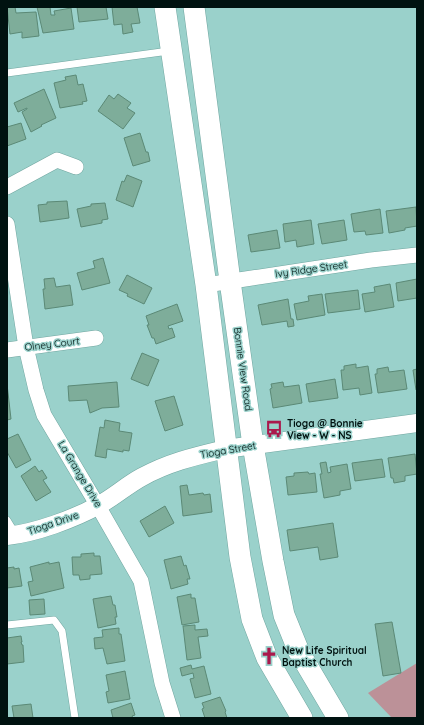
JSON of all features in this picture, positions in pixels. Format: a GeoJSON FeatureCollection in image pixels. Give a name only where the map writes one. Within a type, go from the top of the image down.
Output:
{"type":"FeatureCollection","features":[{"type":"Feature","properties":{"kind":"main road"},"geometry":{"type":"LineString","coordinates":[[165,7],[206,285],[225,449],[240,557],[252,619],[267,658],[302,718]]}},
{"type":"Feature","properties":{"kind":"main road","name":"Bonnie View Road"},"geometry":{"type":"LineString","coordinates":[[194,7],[253,445],[273,561],[284,615],[299,652],[338,718]]}},
{"type":"Feature","properties":{"kind":"street"},"geometry":{"type":"LineString","coordinates":[[7,187],[57,160],[76,167]]}},
{"type":"Feature","properties":{"kind":"street","name":"La Grange Drive"},"geometry":{"type":"LineString","coordinates":[[7,224],[10,258],[26,348],[36,390],[44,415],[141,581],[162,683],[173,718]]}},
{"type":"Feature","properties":{"kind":"street","name":"Ivy Ridge Street"},"geometry":{"type":"LineString","coordinates":[[206,285],[371,260],[417,255]]}},
{"type":"Feature","properties":{"kind":"street","name":"Olney Court"},"geometry":{"type":"LineString","coordinates":[[7,350],[96,338]]}},
{"type":"Feature","properties":{"kind":"street","name":"Tioga Street"},"geometry":{"type":"LineString","coordinates":[[98,506],[142,477],[168,464],[195,456],[225,449],[417,422]]}},
{"type":"Feature","properties":{"kind":"street","name":"Tioga Drive"},"geometry":{"type":"LineString","coordinates":[[10,530],[62,522],[98,506]]}},
{"type":"Feature","properties":{"kind":"lane"},"geometry":{"type":"LineString","coordinates":[[7,73],[171,51]]}},
{"type":"Feature","properties":{"kind":"lane"},"geometry":{"type":"LineString","coordinates":[[7,625],[54,620],[62,631],[75,718]]}},
{"type":"Feature","properties":{"kind":"shaded area"},"geometry":{"type":"Polygon","coordinates":[[[417,663],[417,718],[392,718],[368,693],[417,663]]]}},
{"type":"Feature","properties":{"kind":"building"},"geometry":{"type":"Polygon","coordinates":[[[7,7],[15,7],[16,13],[36,12],[39,36],[22,38],[22,32],[10,34],[7,7]]]}},
{"type":"Feature","properties":{"kind":"building"},"geometry":{"type":"Polygon","coordinates":[[[37,7],[50,7],[51,15],[55,15],[54,11],[71,8],[74,29],[43,33],[37,7]]]}},
{"type":"Feature","properties":{"kind":"building"},"geometry":{"type":"Polygon","coordinates":[[[77,7],[106,7],[108,19],[79,22],[77,7]]]}},
{"type":"Feature","properties":{"kind":"building"},"geometry":{"type":"Polygon","coordinates":[[[112,7],[137,7],[140,23],[131,24],[133,32],[123,34],[122,24],[114,25],[112,7]]]}},
{"type":"Feature","properties":{"kind":"building"},"geometry":{"type":"Polygon","coordinates":[[[76,75],[78,85],[83,84],[87,101],[82,102],[83,104],[60,108],[54,83],[66,80],[65,77],[76,75]]]}},
{"type":"Feature","properties":{"kind":"building"},"geometry":{"type":"Polygon","coordinates":[[[44,89],[56,118],[41,125],[42,126],[31,132],[22,112],[27,108],[18,112],[14,103],[44,89]]]}},
{"type":"Feature","properties":{"kind":"building"},"geometry":{"type":"Polygon","coordinates":[[[118,94],[131,103],[127,108],[135,113],[123,129],[98,111],[109,95],[114,99],[118,94]]]}},
{"type":"Feature","properties":{"kind":"building"},"geometry":{"type":"Polygon","coordinates":[[[21,123],[26,139],[7,146],[7,127],[21,123]]]}},
{"type":"Feature","properties":{"kind":"building"},"geometry":{"type":"Polygon","coordinates":[[[140,133],[150,161],[133,166],[124,138],[140,133]]]}},
{"type":"Feature","properties":{"kind":"building"},"geometry":{"type":"Polygon","coordinates":[[[127,175],[142,181],[133,207],[116,200],[122,181],[124,182],[127,175]]]}},
{"type":"Feature","properties":{"kind":"building"},"geometry":{"type":"Polygon","coordinates":[[[67,201],[69,218],[40,222],[38,205],[47,204],[47,202],[67,201]]]}},
{"type":"Feature","properties":{"kind":"building"},"geometry":{"type":"Polygon","coordinates":[[[105,203],[108,219],[102,220],[102,223],[81,227],[77,209],[91,206],[91,204],[105,203]]]}},
{"type":"Feature","properties":{"kind":"building"},"geometry":{"type":"Polygon","coordinates":[[[416,207],[417,226],[389,233],[386,211],[416,207]]]}},
{"type":"Feature","properties":{"kind":"building"},"geometry":{"type":"Polygon","coordinates":[[[380,209],[383,233],[366,235],[365,231],[354,232],[351,214],[380,209]]]}},
{"type":"Feature","properties":{"kind":"building"},"geometry":{"type":"Polygon","coordinates":[[[311,220],[314,244],[297,247],[296,240],[285,242],[283,224],[311,220]]]}},
{"type":"Feature","properties":{"kind":"building"},"geometry":{"type":"Polygon","coordinates":[[[344,220],[347,240],[322,244],[318,224],[344,220]]]}},
{"type":"Feature","properties":{"kind":"building"},"geometry":{"type":"Polygon","coordinates":[[[277,230],[280,248],[251,252],[248,235],[277,230]]]}},
{"type":"Feature","properties":{"kind":"building"},"geometry":{"type":"Polygon","coordinates":[[[103,258],[110,283],[82,290],[77,273],[95,268],[93,261],[103,258]]]}},
{"type":"Feature","properties":{"kind":"building"},"geometry":{"type":"Polygon","coordinates":[[[127,275],[152,288],[144,304],[127,296],[128,294],[119,290],[127,275]]]}},
{"type":"Feature","properties":{"kind":"building"},"geometry":{"type":"Polygon","coordinates":[[[54,278],[56,287],[70,285],[73,305],[45,309],[43,289],[45,289],[44,279],[54,278]]]}},
{"type":"Feature","properties":{"kind":"building"},"geometry":{"type":"Polygon","coordinates":[[[417,279],[417,298],[398,301],[396,283],[417,279]]]}},
{"type":"Feature","properties":{"kind":"building"},"geometry":{"type":"Polygon","coordinates":[[[390,284],[394,307],[365,312],[362,294],[375,292],[374,287],[390,284]]]}},
{"type":"Feature","properties":{"kind":"building"},"geometry":{"type":"Polygon","coordinates":[[[358,290],[360,309],[328,313],[325,294],[358,290]]]}},
{"type":"Feature","properties":{"kind":"building"},"geometry":{"type":"Polygon","coordinates":[[[322,294],[325,315],[297,320],[294,304],[309,301],[308,296],[322,294]]]}},
{"type":"Feature","properties":{"kind":"building"},"geometry":{"type":"Polygon","coordinates":[[[288,299],[291,319],[293,319],[294,326],[288,327],[287,321],[262,325],[258,305],[288,299]]]}},
{"type":"Feature","properties":{"kind":"building"},"geometry":{"type":"Polygon","coordinates":[[[177,304],[183,321],[168,326],[169,329],[172,328],[175,337],[156,344],[147,325],[149,325],[146,316],[177,304]]]}},
{"type":"Feature","properties":{"kind":"building"},"geometry":{"type":"Polygon","coordinates":[[[142,353],[159,360],[148,386],[131,379],[142,353]]]}},
{"type":"Feature","properties":{"kind":"building"},"geometry":{"type":"Polygon","coordinates":[[[356,364],[356,368],[368,366],[372,393],[360,395],[359,388],[343,390],[341,370],[344,370],[344,366],[356,364]]]}},
{"type":"Feature","properties":{"kind":"building"},"geometry":{"type":"Polygon","coordinates":[[[388,367],[389,372],[404,370],[407,389],[378,393],[375,374],[377,374],[377,369],[388,367]]]}},
{"type":"Feature","properties":{"kind":"building"},"geometry":{"type":"Polygon","coordinates":[[[417,369],[417,390],[416,390],[413,370],[417,369]]]}},
{"type":"Feature","properties":{"kind":"building"},"geometry":{"type":"Polygon","coordinates":[[[335,379],[338,398],[309,402],[306,384],[335,379]]]}},
{"type":"Feature","properties":{"kind":"building"},"geometry":{"type":"Polygon","coordinates":[[[117,382],[119,407],[102,408],[90,413],[87,400],[69,401],[68,386],[117,382]]]}},
{"type":"Feature","properties":{"kind":"building"},"geometry":{"type":"Polygon","coordinates":[[[283,382],[284,387],[299,385],[302,403],[273,408],[270,389],[272,388],[271,384],[283,382]]]}},
{"type":"Feature","properties":{"kind":"building"},"geometry":{"type":"Polygon","coordinates":[[[7,384],[11,419],[7,420],[7,384]]]}},
{"type":"Feature","properties":{"kind":"building"},"geometry":{"type":"Polygon","coordinates":[[[174,396],[183,425],[165,431],[155,401],[174,396]]]}},
{"type":"Feature","properties":{"kind":"building"},"geometry":{"type":"Polygon","coordinates":[[[105,420],[120,423],[119,431],[132,433],[129,451],[123,450],[123,452],[107,449],[106,458],[95,456],[100,427],[104,428],[105,420]]]}},
{"type":"Feature","properties":{"kind":"building"},"geometry":{"type":"Polygon","coordinates":[[[18,434],[31,460],[16,468],[7,452],[7,439],[18,434]]]}},
{"type":"Feature","properties":{"kind":"building"},"geometry":{"type":"Polygon","coordinates":[[[415,454],[417,474],[405,476],[405,481],[394,483],[393,478],[391,478],[388,458],[415,454]]]}},
{"type":"Feature","properties":{"kind":"building"},"geometry":{"type":"Polygon","coordinates":[[[382,459],[385,477],[355,481],[352,463],[382,459]]]}},
{"type":"Feature","properties":{"kind":"building"},"geometry":{"type":"Polygon","coordinates":[[[326,462],[328,473],[331,472],[330,467],[347,464],[351,489],[340,491],[340,495],[324,498],[320,474],[322,474],[320,463],[326,462]]]}},
{"type":"Feature","properties":{"kind":"building"},"geometry":{"type":"Polygon","coordinates":[[[35,466],[39,472],[42,470],[47,478],[43,480],[51,492],[36,501],[21,476],[35,466]]]}},
{"type":"Feature","properties":{"kind":"building"},"geometry":{"type":"Polygon","coordinates":[[[308,472],[309,474],[315,473],[317,492],[288,495],[286,477],[294,476],[294,473],[308,472]]]}},
{"type":"Feature","properties":{"kind":"building"},"geometry":{"type":"Polygon","coordinates":[[[187,485],[189,495],[203,493],[204,495],[210,494],[212,512],[183,516],[180,486],[187,485]]]}},
{"type":"Feature","properties":{"kind":"building"},"geometry":{"type":"Polygon","coordinates":[[[165,506],[174,523],[149,537],[140,521],[165,506]]]}},
{"type":"Feature","properties":{"kind":"building"},"geometry":{"type":"Polygon","coordinates":[[[333,523],[338,557],[320,560],[318,547],[290,551],[287,530],[333,523]]]}},
{"type":"Feature","properties":{"kind":"building"},"geometry":{"type":"Polygon","coordinates":[[[94,553],[94,556],[100,556],[102,574],[90,575],[90,579],[80,580],[79,575],[73,575],[72,557],[81,557],[81,554],[94,553]]]}},
{"type":"Feature","properties":{"kind":"building"},"geometry":{"type":"Polygon","coordinates":[[[181,556],[184,566],[186,565],[190,579],[187,579],[188,584],[171,589],[164,560],[181,556]]]}},
{"type":"Feature","properties":{"kind":"building"},"geometry":{"type":"Polygon","coordinates":[[[49,562],[49,564],[59,562],[64,588],[31,596],[28,582],[33,581],[30,567],[49,562]]]}},
{"type":"Feature","properties":{"kind":"building"},"geometry":{"type":"Polygon","coordinates":[[[14,567],[14,569],[19,568],[22,586],[7,588],[7,568],[14,567]]]}},
{"type":"Feature","properties":{"kind":"building"},"geometry":{"type":"Polygon","coordinates":[[[191,594],[191,598],[195,598],[199,622],[182,625],[177,597],[191,594]]]}},
{"type":"Feature","properties":{"kind":"building"},"geometry":{"type":"Polygon","coordinates":[[[111,596],[113,605],[115,605],[117,617],[115,617],[116,624],[98,628],[93,599],[111,596]]]}},
{"type":"Feature","properties":{"kind":"building"},"geometry":{"type":"Polygon","coordinates":[[[44,599],[45,614],[30,615],[29,600],[44,599]]]}},
{"type":"Feature","properties":{"kind":"building"},"geometry":{"type":"Polygon","coordinates":[[[392,622],[401,673],[383,676],[375,624],[392,622]]]}},
{"type":"Feature","properties":{"kind":"building"},"geometry":{"type":"Polygon","coordinates":[[[195,625],[195,630],[207,629],[208,636],[198,637],[201,658],[187,660],[183,626],[195,625]]]}},
{"type":"Feature","properties":{"kind":"building"},"geometry":{"type":"Polygon","coordinates":[[[119,628],[125,661],[107,664],[103,648],[95,649],[94,638],[103,637],[102,630],[119,628]]]}},
{"type":"Feature","properties":{"kind":"building"},"geometry":{"type":"Polygon","coordinates":[[[21,636],[24,662],[7,664],[7,638],[21,636]]]}},
{"type":"Feature","properties":{"kind":"building"},"geometry":{"type":"Polygon","coordinates":[[[191,665],[192,669],[204,666],[211,694],[195,698],[190,679],[194,678],[193,673],[182,676],[180,668],[191,665]]]}},
{"type":"Feature","properties":{"kind":"building"},"geometry":{"type":"Polygon","coordinates":[[[125,671],[130,699],[108,703],[106,692],[109,691],[106,675],[125,671]]]}},
{"type":"Feature","properties":{"kind":"building"},"geometry":{"type":"Polygon","coordinates":[[[220,697],[226,711],[227,718],[205,718],[202,703],[220,697]]]}},
{"type":"Feature","properties":{"kind":"building"},"geometry":{"type":"Polygon","coordinates":[[[131,703],[135,715],[132,716],[133,718],[113,718],[111,710],[131,703]]]}},
{"type":"Feature","properties":{"kind":"building"},"geometry":{"type":"Polygon","coordinates":[[[31,704],[33,718],[14,718],[12,706],[31,704]]]}},
{"type":"Feature","properties":{"kind":"place","name":"Tioga @ Bonnie View - W - NS"},"geometry":{"type":"Point","coordinates":[274,429]}},
{"type":"Feature","properties":{"kind":"place","name":"New Life Spiritual Baptist Church"},"geometry":{"type":"Point","coordinates":[269,656]}}]}
